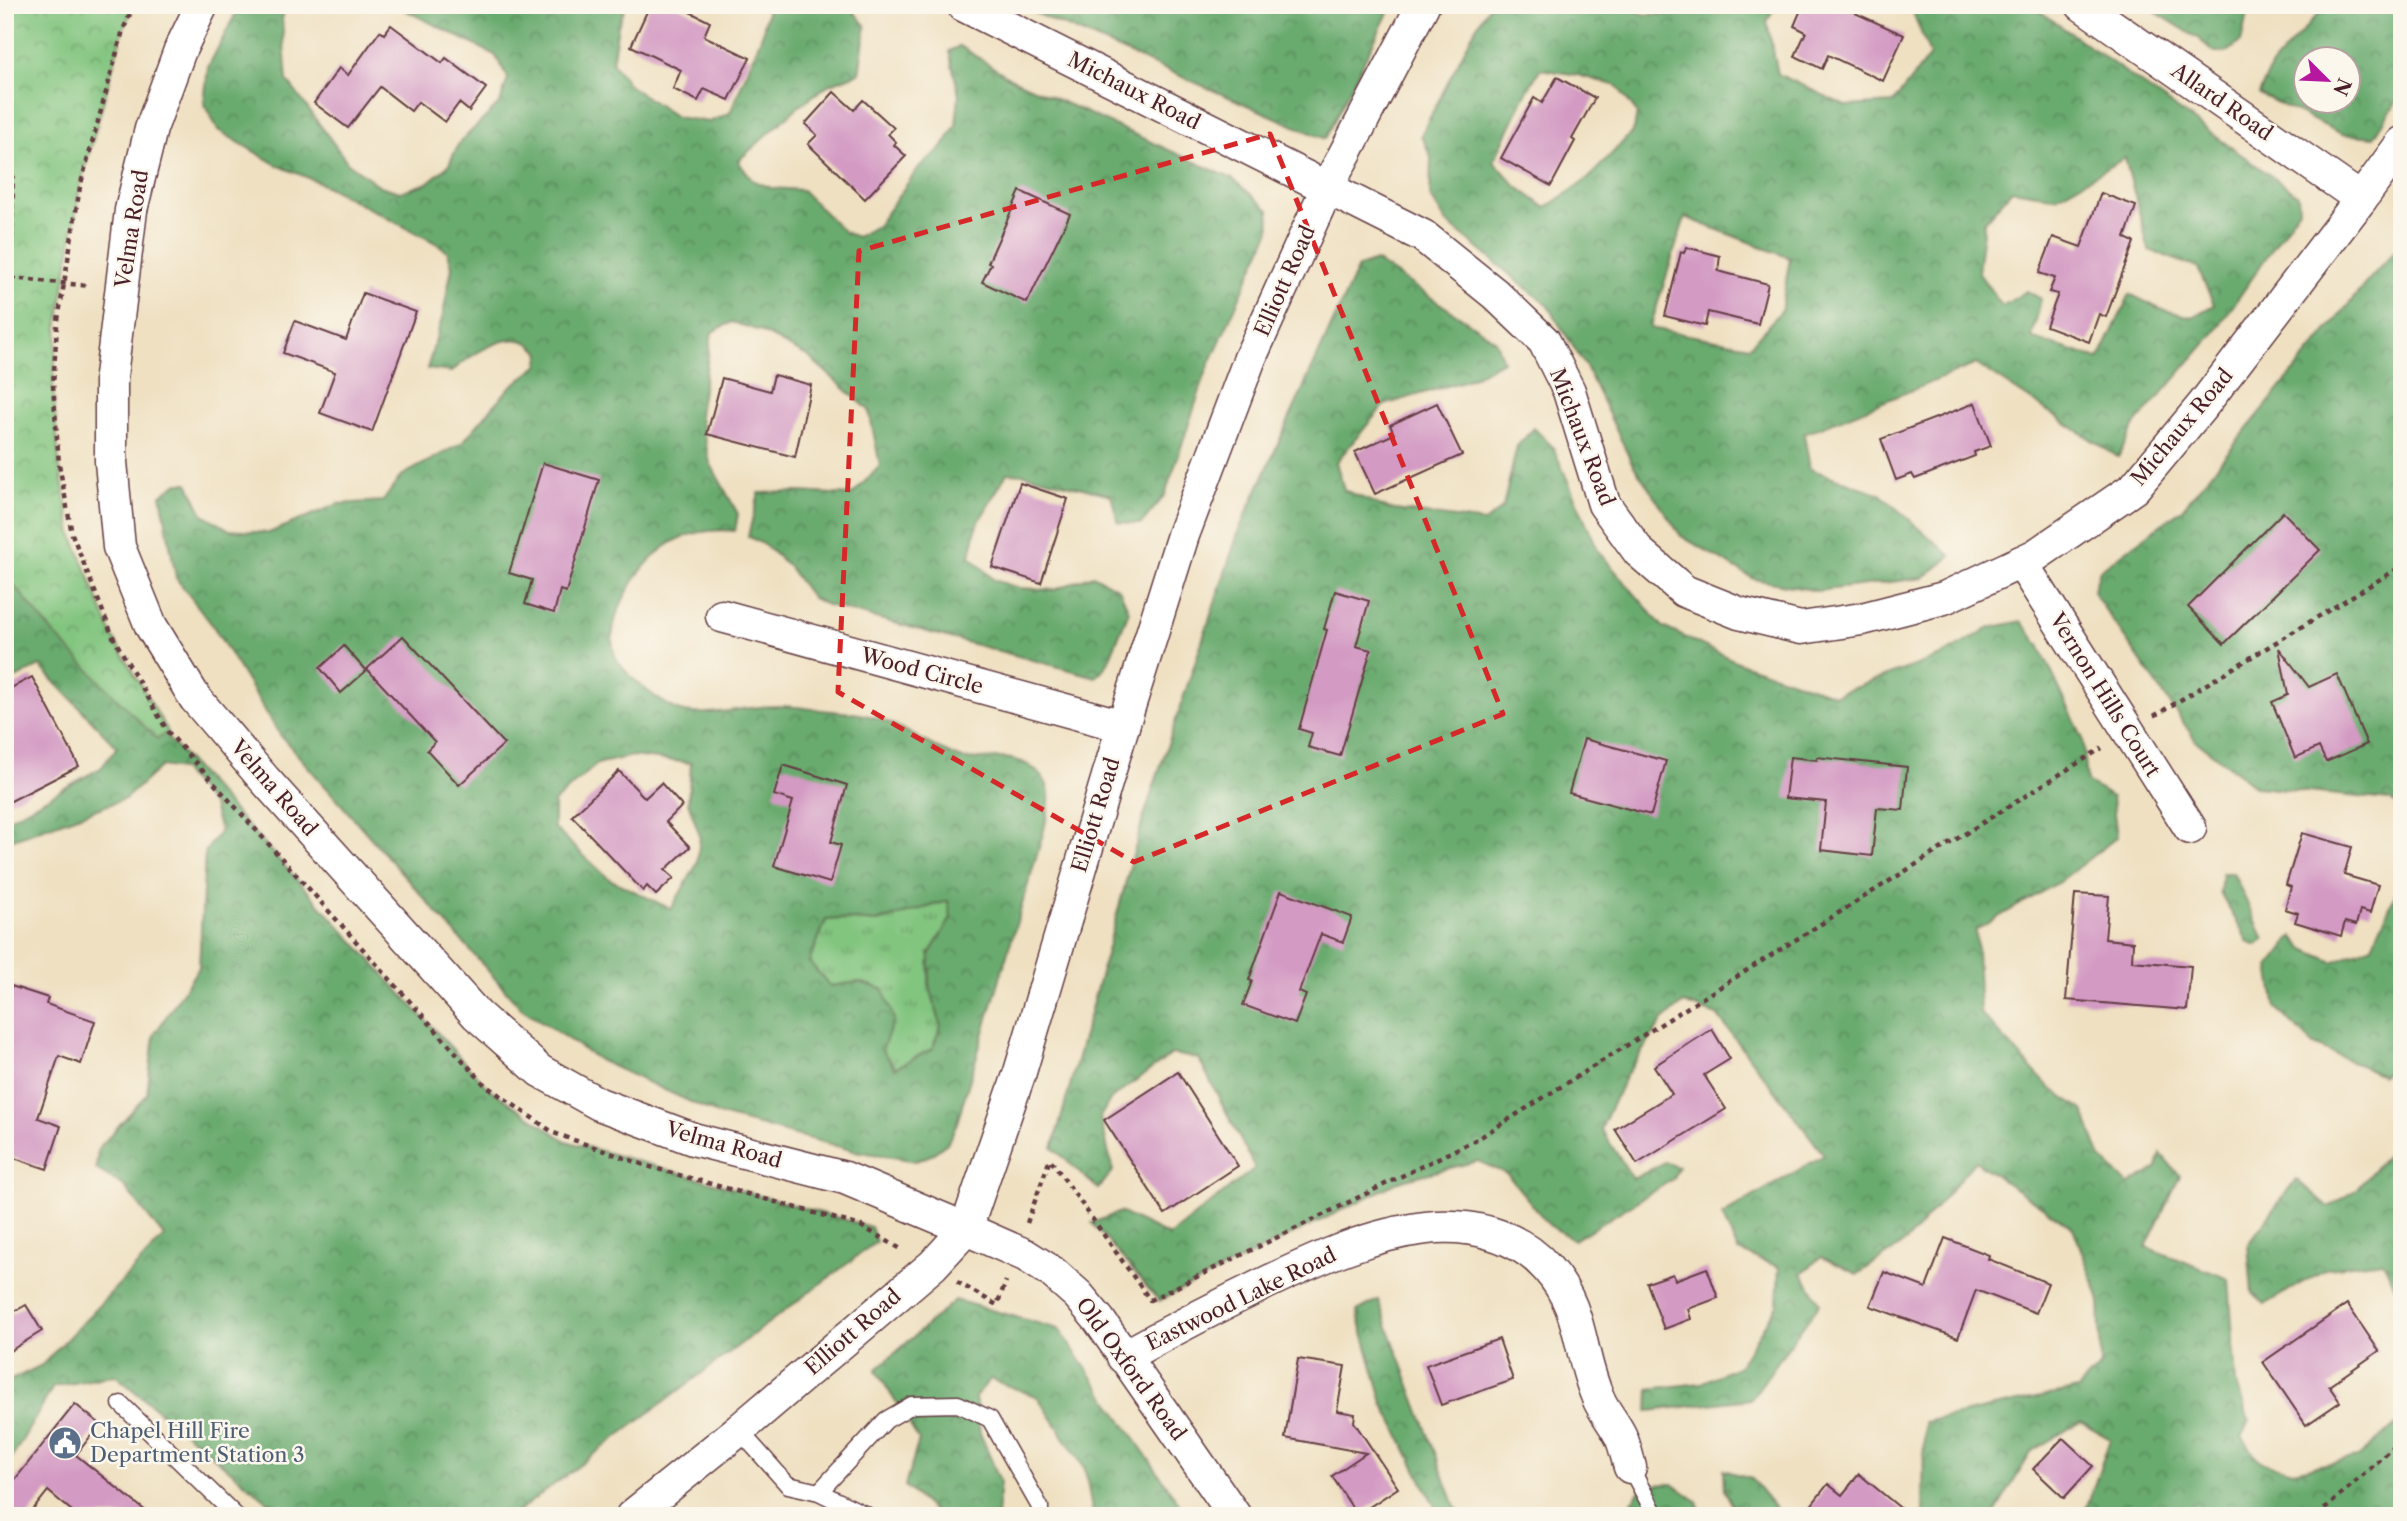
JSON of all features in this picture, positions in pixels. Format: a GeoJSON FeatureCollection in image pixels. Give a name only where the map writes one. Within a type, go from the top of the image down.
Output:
{"type":"FeatureCollection","features":[{"type":"Feature","properties":{"kind":"street","name":"Velma Road"},"geometry":{"type":"LineString","coordinates":[[202,5],[180,50],[151,129],[131,210],[111,376],[111,462],[119,547],[151,626],[195,698],[265,780],[477,1015],[540,1071],[599,1104],[693,1139],[845,1178],[966,1229]]}},
{"type":"Feature","properties":{"kind":"street","name":"Michaux Road"},"geometry":{"type":"LineString","coordinates":[[963,5],[1423,236],[1495,294],[1544,341],[1569,391],[1604,504],[1639,552],[1684,591],[1739,613],[1801,628],[1862,619],[1944,598],[2036,555],[2134,488],[2203,405],[2402,143]]}},
{"type":"Feature","properties":{"kind":"street","name":"Elliott Road"},"geometry":{"type":"LineString","coordinates":[[632,1516],[739,1430],[933,1265],[966,1229],[1020,1072],[1183,535],[1250,358],[1327,188],[1423,5]]}},
{"type":"Feature","properties":{"kind":"street","name":"Allard Road"},"geometry":{"type":"LineString","coordinates":[[2082,5],[2361,199]]}},
{"type":"Feature","properties":{"kind":"street","name":"Vernon Hills Court"},"geometry":{"type":"LineString","coordinates":[[2021,562],[2190,828]]}},
{"type":"Feature","properties":{"kind":"street","name":"Wood Circle"},"geometry":{"type":"LineString","coordinates":[[722,616],[1123,726]]}},
{"type":"Feature","properties":{"kind":"street","name":"Eastwood Lake Road"},"geometry":{"type":"LineString","coordinates":[[1123,1357],[1199,1315],[1303,1266],[1356,1245],[1426,1228],[1452,1227],[1496,1234],[1545,1265],[1566,1293],[1573,1307],[1595,1388],[1622,1439],[1630,1467]]}},
{"type":"Feature","properties":{"kind":"street","name":"Old Oxford Road"},"geometry":{"type":"LineString","coordinates":[[966,1229],[1025,1255],[1052,1272],[1078,1295],[1092,1311],[1235,1516]]}},
{"type":"Feature","properties":{"kind":"lane"},"geometry":{"type":"LineString","coordinates":[[121,1404],[236,1516]]}},
{"type":"Feature","properties":{"kind":"lane"},"geometry":{"type":"LineString","coordinates":[[819,1492],[886,1420],[912,1405],[958,1404],[990,1419],[1040,1507],[1040,1516]]}},
{"type":"Feature","properties":{"kind":"lane"},"geometry":{"type":"LineString","coordinates":[[739,1430],[788,1485],[819,1492],[868,1516]]}},
{"type":"Feature","properties":{"kind":"lane"},"geometry":{"type":"LineString","coordinates":[[1630,1467],[1656,1516]]}},
{"type":"Feature","properties":{"kind":"path"},"geometry":{"type":"LineString","coordinates":[[134,5],[123,30],[80,187],[58,326],[53,386],[59,464],[72,534],[113,637],[168,732],[485,1085],[554,1133],[647,1166],[861,1226],[906,1252]]}},
{"type":"Feature","properties":{"kind":"path"},"geometry":{"type":"LineString","coordinates":[[5,84],[13,151],[8,278],[121,290]]}},
{"type":"Feature","properties":{"kind":"path"},"geometry":{"type":"LineString","coordinates":[[2145,721],[2402,566]]}},
{"type":"Feature","properties":{"kind":"path"},"geometry":{"type":"LineString","coordinates":[[1024,1232],[1050,1159],[1150,1300],[1479,1138],[2113,741]]}},
{"type":"Feature","properties":{"kind":"path"},"geometry":{"type":"LineString","coordinates":[[951,1279],[997,1305],[1010,1269]]}},
{"type":"Feature","properties":{"kind":"path"},"geometry":{"type":"LineString","coordinates":[[2317,1516],[2402,1440]]}},
{"type":"Feature","properties":{"kind":"highlighted area"},"geometry":{"type":"Polygon","coordinates":[[[1270,134],[1503,714],[1134,862],[838,692],[859,251],[1270,134]]]}},
{"type":"Feature","properties":{"kind":"green space"},"geometry":{"type":"Polygon","coordinates":[[[5,5],[68,184],[44,387],[62,540],[108,640],[170,741],[488,1088],[566,1141],[871,1227],[876,1242],[512,1516],[276,1516],[272,1505],[115,1375],[53,1387],[5,1470],[5,1383],[42,1365],[164,1237],[124,1186],[96,1169],[98,1149],[147,1094],[154,1035],[199,967],[205,852],[220,831],[213,806],[181,769],[161,766],[125,799],[5,842],[5,821],[101,768],[117,747],[40,666],[5,683],[5,631],[14,616],[5,605],[5,5]]]}},
{"type":"Feature","properties":{"kind":"green space"},"geometry":{"type":"Polygon","coordinates":[[[5,5],[134,5],[123,30],[80,187],[58,326],[53,385],[59,464],[72,534],[113,637],[168,732],[157,739],[52,632],[5,574],[5,5]]]}},
{"type":"Feature","properties":{"kind":"green space"},"geometry":{"type":"Polygon","coordinates":[[[240,5],[286,5],[282,19],[287,80],[348,163],[380,186],[400,192],[427,183],[448,166],[459,143],[500,103],[508,78],[495,55],[395,5],[626,5],[618,26],[612,62],[630,86],[676,117],[709,122],[730,113],[762,35],[768,7],[848,5],[866,26],[859,73],[828,85],[798,107],[738,161],[752,180],[771,188],[802,190],[844,232],[857,237],[877,226],[920,166],[942,148],[956,125],[959,95],[949,51],[960,46],[1012,79],[1233,179],[1269,210],[1270,230],[1207,370],[1165,495],[1141,524],[1118,522],[1111,495],[1025,474],[1007,473],[977,525],[970,556],[994,580],[1019,588],[1054,590],[1093,575],[1119,589],[1129,611],[1107,665],[1096,677],[827,605],[812,598],[788,566],[767,547],[748,536],[759,493],[852,495],[880,466],[869,410],[809,357],[760,331],[732,322],[712,332],[699,414],[710,463],[738,514],[735,531],[708,531],[681,538],[665,547],[644,567],[626,594],[614,624],[612,639],[617,660],[644,688],[666,704],[685,712],[708,713],[780,706],[865,715],[893,724],[960,758],[1002,758],[1029,765],[1042,777],[1049,793],[1043,834],[956,1126],[947,1143],[931,1155],[916,1161],[855,1151],[717,1114],[601,1061],[521,1008],[280,735],[213,626],[176,578],[161,495],[178,483],[188,483],[203,514],[230,530],[269,533],[338,504],[383,501],[401,476],[462,443],[510,387],[538,366],[541,353],[527,342],[508,340],[476,353],[451,372],[427,369],[443,315],[452,267],[448,252],[438,244],[316,181],[277,165],[218,130],[204,103],[208,67],[240,5]],[[632,756],[597,764],[554,802],[554,828],[609,879],[671,909],[697,864],[700,836],[688,802],[691,763],[632,756]],[[948,901],[877,922],[826,920],[809,962],[830,986],[859,982],[883,989],[894,1019],[882,1050],[895,1068],[932,1049],[941,1026],[929,983],[930,953],[951,918],[948,901]]]}},
{"type":"Feature","properties":{"kind":"green space"},"geometry":{"type":"Polygon","coordinates":[[[1017,5],[1392,5],[1325,139],[1017,5]]]}},
{"type":"Feature","properties":{"kind":"green space"},"geometry":{"type":"Polygon","coordinates":[[[1490,5],[1616,5],[1644,14],[1675,15],[1682,5],[1775,5],[1767,22],[1778,74],[1846,106],[1893,103],[1930,55],[1910,5],[2031,5],[2298,195],[2299,209],[2216,331],[2135,425],[2118,457],[1976,364],[1804,434],[1810,469],[1880,494],[1951,556],[1923,578],[1817,591],[1754,579],[1681,536],[1632,463],[1586,367],[1547,305],[1446,222],[1430,196],[1431,157],[1421,135],[1490,5]],[[1540,69],[1494,161],[1516,186],[1546,208],[1589,178],[1634,130],[1637,113],[1617,86],[1578,75],[1540,69]],[[2125,158],[2056,197],[2012,190],[1984,222],[1978,272],[2002,306],[2027,291],[2041,299],[2032,338],[2099,359],[2130,294],[2160,309],[2192,317],[2214,305],[2198,268],[2149,250],[2125,158]],[[1685,217],[1650,328],[1750,346],[1781,311],[1790,258],[1685,217]]]}},
{"type":"Feature","properties":{"kind":"green space"},"geometry":{"type":"Polygon","coordinates":[[[2144,5],[2249,5],[2241,42],[2226,53],[2215,53],[2199,39],[2144,5]]]}},
{"type":"Feature","properties":{"kind":"green space"},"geometry":{"type":"Polygon","coordinates":[[[2336,5],[2402,5],[2402,93],[2374,137],[2342,134],[2305,116],[2362,116],[2362,46],[2292,46],[2292,110],[2259,94],[2272,65],[2320,12],[2336,5]]]}},
{"type":"Feature","properties":{"kind":"green space"},"geometry":{"type":"Polygon","coordinates":[[[2402,243],[2402,807],[2390,800],[2256,787],[2196,741],[2093,592],[2100,570],[2182,509],[2366,283],[2402,243]]]}},
{"type":"Feature","properties":{"kind":"green space"},"geometry":{"type":"Polygon","coordinates":[[[1376,261],[1495,340],[1503,361],[1470,379],[1384,405],[1336,462],[1344,490],[1388,509],[1485,522],[1503,507],[1517,446],[1534,428],[1553,447],[1599,552],[1663,627],[1742,664],[1835,695],[1941,656],[1990,628],[2021,621],[2039,645],[2083,739],[2087,782],[2112,797],[2117,837],[2059,882],[1976,930],[1980,1013],[2050,1088],[2083,1110],[2101,1158],[2129,1185],[2157,1168],[2161,1154],[2180,1176],[2146,1247],[2229,1279],[2236,1383],[2249,1421],[2242,1436],[2260,1462],[2293,1471],[2358,1457],[2402,1420],[2402,1516],[2055,1516],[2086,1509],[2110,1439],[2080,1422],[2032,1451],[1993,1516],[1923,1516],[1924,1422],[2078,1389],[2101,1365],[2099,1297],[2073,1228],[1975,1161],[1907,1241],[1858,1274],[1821,1257],[1802,1273],[1820,1303],[1751,1399],[1648,1411],[1649,1389],[1701,1383],[1739,1366],[1777,1305],[1779,1267],[1738,1251],[1722,1215],[1824,1155],[1717,1015],[1684,1003],[1663,1020],[1625,1077],[1601,1129],[1633,1179],[1665,1162],[1678,1167],[1673,1179],[1574,1240],[1549,1225],[1507,1174],[1478,1161],[1402,1180],[1159,1301],[1092,1223],[1120,1212],[1169,1236],[1255,1168],[1199,1059],[1172,1054],[1111,1099],[1100,1117],[1113,1171],[1098,1189],[1053,1148],[1143,819],[1239,530],[1358,267],[1376,261]]]}},
{"type":"Feature","properties":{"kind":"green space"},"geometry":{"type":"Polygon","coordinates":[[[2222,873],[2233,873],[2264,939],[2257,946],[2248,942],[2220,892],[2222,873]]]}},
{"type":"Feature","properties":{"kind":"green space"},"geometry":{"type":"Polygon","coordinates":[[[2402,880],[2402,1058],[2382,1075],[2314,1045],[2276,1008],[2269,967],[2293,936],[2304,949],[2333,962],[2372,946],[2402,880]]]}},
{"type":"Feature","properties":{"kind":"green space"},"geometry":{"type":"Polygon","coordinates":[[[948,901],[951,918],[930,953],[929,983],[941,1026],[932,1049],[896,1068],[881,1050],[894,1019],[859,982],[830,986],[809,962],[826,920],[877,922],[948,901]]]}},
{"type":"Feature","properties":{"kind":"green space"},"geometry":{"type":"Polygon","coordinates":[[[2402,1137],[2402,1302],[2383,1261],[2328,1268],[2265,1304],[2252,1293],[2248,1244],[2296,1179],[2328,1207],[2357,1189],[2402,1137]]]}},
{"type":"Feature","properties":{"kind":"green space"},"geometry":{"type":"Polygon","coordinates":[[[955,1300],[1059,1329],[1188,1516],[1093,1516],[1085,1469],[1038,1397],[990,1379],[975,1397],[980,1433],[1000,1481],[997,1516],[939,1516],[905,1486],[919,1440],[876,1370],[955,1300]]]}},
{"type":"Feature","properties":{"kind":"green space"},"geometry":{"type":"Polygon","coordinates":[[[1378,1300],[1455,1506],[1463,1516],[1434,1516],[1437,1511],[1383,1403],[1357,1311],[1378,1300]]]}},
{"type":"Feature","properties":{"kind":"green space"},"geometry":{"type":"Polygon","coordinates":[[[1723,1470],[1751,1478],[1782,1516],[1738,1516],[1724,1489],[1723,1470]]]}},
{"type":"Feature","properties":{"kind":"green space"},"geometry":{"type":"Polygon","coordinates":[[[1673,1484],[1698,1502],[1700,1516],[1626,1516],[1629,1504],[1645,1485],[1673,1484]]]}},
{"type":"Feature","properties":{"kind":"building"},"geometry":{"type":"Polygon","coordinates":[[[650,5],[676,5],[710,22],[704,36],[750,58],[729,100],[704,89],[698,101],[673,89],[681,70],[631,46],[650,5]]]}},
{"type":"Feature","properties":{"kind":"building"},"geometry":{"type":"Polygon","coordinates":[[[1803,5],[1859,5],[1855,13],[1904,35],[1883,81],[1828,55],[1822,69],[1795,56],[1806,32],[1794,26],[1803,5]]]}},
{"type":"Feature","properties":{"kind":"building"},"geometry":{"type":"Polygon","coordinates":[[[391,25],[442,63],[446,58],[486,88],[469,111],[459,103],[445,122],[418,102],[411,111],[380,87],[348,128],[314,103],[339,68],[348,75],[380,31],[384,34],[391,25]]]}},
{"type":"Feature","properties":{"kind":"building"},"geometry":{"type":"Polygon","coordinates":[[[1557,77],[1595,98],[1572,139],[1575,141],[1551,186],[1501,158],[1534,98],[1542,103],[1557,77]]]}},
{"type":"Feature","properties":{"kind":"building"},"geometry":{"type":"Polygon","coordinates":[[[834,92],[854,110],[863,100],[894,128],[888,134],[896,142],[894,145],[906,156],[865,199],[808,144],[817,135],[805,124],[834,92]]]}},
{"type":"Feature","properties":{"kind":"building"},"geometry":{"type":"Polygon","coordinates":[[[1020,191],[1070,214],[1027,303],[982,282],[1020,191]]]}},
{"type":"Feature","properties":{"kind":"building"},"geometry":{"type":"Polygon","coordinates":[[[2101,193],[2136,206],[2125,238],[2134,242],[2106,317],[2099,314],[2089,342],[2046,326],[2058,294],[2049,292],[2055,278],[2039,273],[2053,237],[2081,247],[2101,193]]]}},
{"type":"Feature","properties":{"kind":"building"},"geometry":{"type":"Polygon","coordinates":[[[1686,247],[1720,256],[1718,271],[1768,284],[1758,324],[1708,312],[1705,326],[1665,316],[1681,252],[1684,253],[1686,247]]]}},
{"type":"Feature","properties":{"kind":"building"},"geometry":{"type":"Polygon","coordinates":[[[363,293],[416,312],[372,432],[320,413],[335,372],[283,353],[295,321],[346,340],[363,293]]]}},
{"type":"Feature","properties":{"kind":"building"},"geometry":{"type":"Polygon","coordinates":[[[774,375],[811,385],[795,457],[707,434],[722,378],[770,391],[774,375]]]}},
{"type":"Feature","properties":{"kind":"building"},"geometry":{"type":"Polygon","coordinates":[[[1437,403],[1462,455],[1375,494],[1355,452],[1394,434],[1390,425],[1437,403]]]}},
{"type":"Feature","properties":{"kind":"building"},"geometry":{"type":"Polygon","coordinates":[[[1975,403],[1991,446],[1974,452],[1975,456],[1915,479],[1912,474],[1896,480],[1881,439],[1975,403]]]}},
{"type":"Feature","properties":{"kind":"building"},"geometry":{"type":"Polygon","coordinates":[[[543,463],[599,480],[566,592],[560,590],[554,613],[525,604],[532,580],[509,573],[543,463]]]}},
{"type":"Feature","properties":{"kind":"building"},"geometry":{"type":"Polygon","coordinates":[[[1020,483],[1068,499],[1041,583],[992,567],[1020,483]]]}},
{"type":"Feature","properties":{"kind":"building"},"geometry":{"type":"Polygon","coordinates":[[[2283,512],[2320,550],[2224,644],[2188,607],[2283,512]]]}},
{"type":"Feature","properties":{"kind":"building"},"geometry":{"type":"Polygon","coordinates":[[[1335,591],[1369,601],[1356,646],[1371,650],[1340,756],[1308,747],[1312,733],[1299,729],[1327,630],[1324,629],[1335,591]]]}},
{"type":"Feature","properties":{"kind":"building"},"geometry":{"type":"Polygon","coordinates":[[[403,636],[504,744],[459,785],[427,750],[435,742],[367,669],[403,636]]]}},
{"type":"Feature","properties":{"kind":"building"},"geometry":{"type":"Polygon","coordinates":[[[344,646],[366,671],[341,693],[320,668],[344,646]]]}},
{"type":"Feature","properties":{"kind":"building"},"geometry":{"type":"Polygon","coordinates":[[[2279,648],[2309,687],[2337,674],[2367,744],[2326,762],[2319,747],[2295,758],[2272,702],[2288,695],[2279,648]]]}},
{"type":"Feature","properties":{"kind":"building"},"geometry":{"type":"Polygon","coordinates":[[[32,677],[79,766],[5,804],[5,691],[32,677]]]}},
{"type":"Feature","properties":{"kind":"building"},"geometry":{"type":"Polygon","coordinates":[[[1584,739],[1666,761],[1651,815],[1569,793],[1584,739]]]}},
{"type":"Feature","properties":{"kind":"building"},"geometry":{"type":"Polygon","coordinates":[[[1790,757],[1817,760],[1817,757],[1907,767],[1903,810],[1877,808],[1872,856],[1821,850],[1826,802],[1785,798],[1790,757]]]}},
{"type":"Feature","properties":{"kind":"building"},"geometry":{"type":"Polygon","coordinates":[[[783,765],[847,785],[831,842],[841,845],[830,883],[774,866],[793,801],[774,795],[783,765]]]}},
{"type":"Feature","properties":{"kind":"building"},"geometry":{"type":"Polygon","coordinates":[[[619,771],[645,798],[661,783],[682,806],[666,822],[690,847],[665,870],[674,878],[656,895],[647,886],[643,891],[572,816],[619,771]]]}},
{"type":"Feature","properties":{"kind":"building"},"geometry":{"type":"Polygon","coordinates":[[[2302,833],[2352,847],[2344,875],[2378,885],[2370,913],[2360,910],[2356,925],[2345,922],[2341,936],[2295,922],[2298,913],[2285,909],[2291,887],[2286,885],[2302,833]]]}},
{"type":"Feature","properties":{"kind":"building"},"geometry":{"type":"Polygon","coordinates":[[[1281,891],[1352,917],[1343,942],[1321,934],[1299,992],[1306,995],[1295,1024],[1243,1005],[1252,981],[1249,980],[1281,891]]]}},
{"type":"Feature","properties":{"kind":"building"},"geometry":{"type":"Polygon","coordinates":[[[2075,894],[2109,896],[2105,939],[2133,942],[2132,961],[2191,966],[2187,1010],[2066,1000],[2075,894]]]}},
{"type":"Feature","properties":{"kind":"building"},"geometry":{"type":"Polygon","coordinates":[[[5,984],[48,998],[46,1004],[95,1021],[81,1064],[59,1056],[38,1118],[61,1126],[47,1169],[5,1155],[5,984]]]}},
{"type":"Feature","properties":{"kind":"building"},"geometry":{"type":"Polygon","coordinates":[[[1712,1029],[1730,1059],[1704,1075],[1726,1109],[1637,1164],[1615,1129],[1672,1094],[1654,1066],[1712,1029]]]}},
{"type":"Feature","properties":{"kind":"building"},"geometry":{"type":"Polygon","coordinates":[[[1178,1072],[1238,1166],[1165,1214],[1104,1120],[1178,1072]]]}},
{"type":"Feature","properties":{"kind":"building"},"geometry":{"type":"Polygon","coordinates":[[[1945,1238],[2048,1283],[2036,1313],[1976,1290],[1958,1338],[1870,1306],[1884,1272],[1926,1288],[1945,1238]]]}},
{"type":"Feature","properties":{"kind":"building"},"geometry":{"type":"Polygon","coordinates":[[[1707,1268],[1718,1298],[1688,1309],[1691,1319],[1664,1329],[1647,1283],[1673,1274],[1675,1280],[1707,1268]]]}},
{"type":"Feature","properties":{"kind":"building"},"geometry":{"type":"Polygon","coordinates":[[[2347,1304],[2379,1351],[2329,1386],[2340,1402],[2306,1425],[2263,1362],[2347,1304]]]}},
{"type":"Feature","properties":{"kind":"building"},"geometry":{"type":"Polygon","coordinates":[[[26,1305],[42,1331],[5,1354],[5,1317],[26,1305]]]}},
{"type":"Feature","properties":{"kind":"building"},"geometry":{"type":"Polygon","coordinates":[[[1499,1339],[1513,1380],[1441,1405],[1426,1365],[1499,1339]]]}},
{"type":"Feature","properties":{"kind":"building"},"geometry":{"type":"Polygon","coordinates":[[[1298,1359],[1345,1366],[1337,1411],[1355,1414],[1354,1422],[1398,1488],[1357,1515],[1332,1476],[1366,1453],[1285,1438],[1298,1359]]]}},
{"type":"Feature","properties":{"kind":"building","name":"Chapel Hill Fire Department Station 3"},"geometry":{"type":"Polygon","coordinates":[[[75,1404],[100,1424],[76,1455],[152,1516],[78,1516],[48,1491],[28,1516],[15,1516],[5,1508],[5,1492],[75,1404]]]}},
{"type":"Feature","properties":{"kind":"building"},"geometry":{"type":"Polygon","coordinates":[[[2063,1438],[2093,1466],[2064,1498],[2033,1469],[2063,1438]]]}},
{"type":"Feature","properties":{"kind":"building"},"geometry":{"type":"Polygon","coordinates":[[[1859,1474],[1910,1516],[1803,1516],[1828,1484],[1842,1495],[1859,1474]]]}},
{"type":"Feature","properties":{"kind":"place","name":"Chapel Hill Fire Department Station 3"},"geometry":{"type":"Point","coordinates":[65,1443]}}]}
